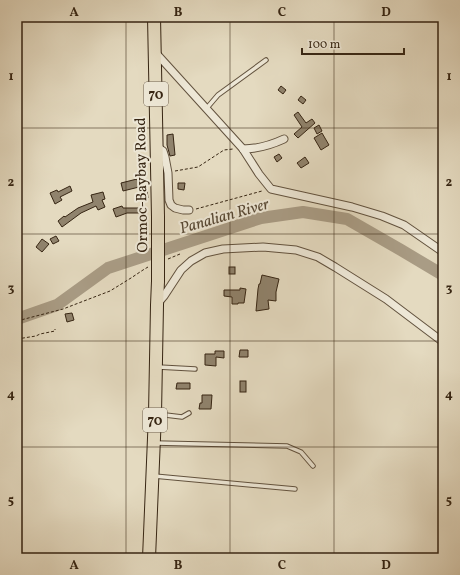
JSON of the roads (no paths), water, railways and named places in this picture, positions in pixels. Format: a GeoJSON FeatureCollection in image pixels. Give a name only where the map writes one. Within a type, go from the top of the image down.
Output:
{"type":"FeatureCollection","features":[{"type":"Feature","properties":{"kind":"highway","name":"Ormoc-Baybay Road"},"geometry":{"type":"LineString","coordinates":[[154,17],[157,148],[162,171],[157,201],[157,305]]}},
{"type":"Feature","properties":{"kind":"highway","name":"70"},"geometry":{"type":"LineString","coordinates":[[149,558],[155,414],[157,305]]}},
{"type":"Feature","properties":{"kind":"street"},"geometry":{"type":"LineString","coordinates":[[155,52],[243,149],[271,189],[352,207],[382,216],[404,225],[443,252]]}},
{"type":"Feature","properties":{"kind":"street"},"geometry":{"type":"LineString","coordinates":[[243,149],[252,149],[270,145],[284,139]]}},
{"type":"Feature","properties":{"kind":"street"},"geometry":{"type":"LineString","coordinates":[[162,171],[171,205],[175,208],[190,210]]}},
{"type":"Feature","properties":{"kind":"street"},"geometry":{"type":"LineString","coordinates":[[157,305],[181,270],[191,261],[205,253],[223,249],[263,247],[296,250],[318,257],[335,267],[386,299],[443,342]]}},
{"type":"Feature","properties":{"kind":"lane"},"geometry":{"type":"LineString","coordinates":[[206,109],[218,95],[266,60]]}},
{"type":"Feature","properties":{"kind":"lane"},"geometry":{"type":"LineString","coordinates":[[156,367],[195,369]]}},
{"type":"Feature","properties":{"kind":"lane"},"geometry":{"type":"LineString","coordinates":[[155,414],[182,416],[189,413]]}},
{"type":"Feature","properties":{"kind":"lane"},"geometry":{"type":"LineString","coordinates":[[154,443],[287,446],[301,452],[313,466]]}},
{"type":"Feature","properties":{"kind":"lane"},"geometry":{"type":"LineString","coordinates":[[153,476],[295,489]]}},
{"type":"Feature","properties":{"kind":"waterway","name":"Panalian River"},"geometry":{"type":"LineString","coordinates":[[17,319],[57,305],[108,268],[261,218],[303,212],[347,219],[443,275]]}}]}
